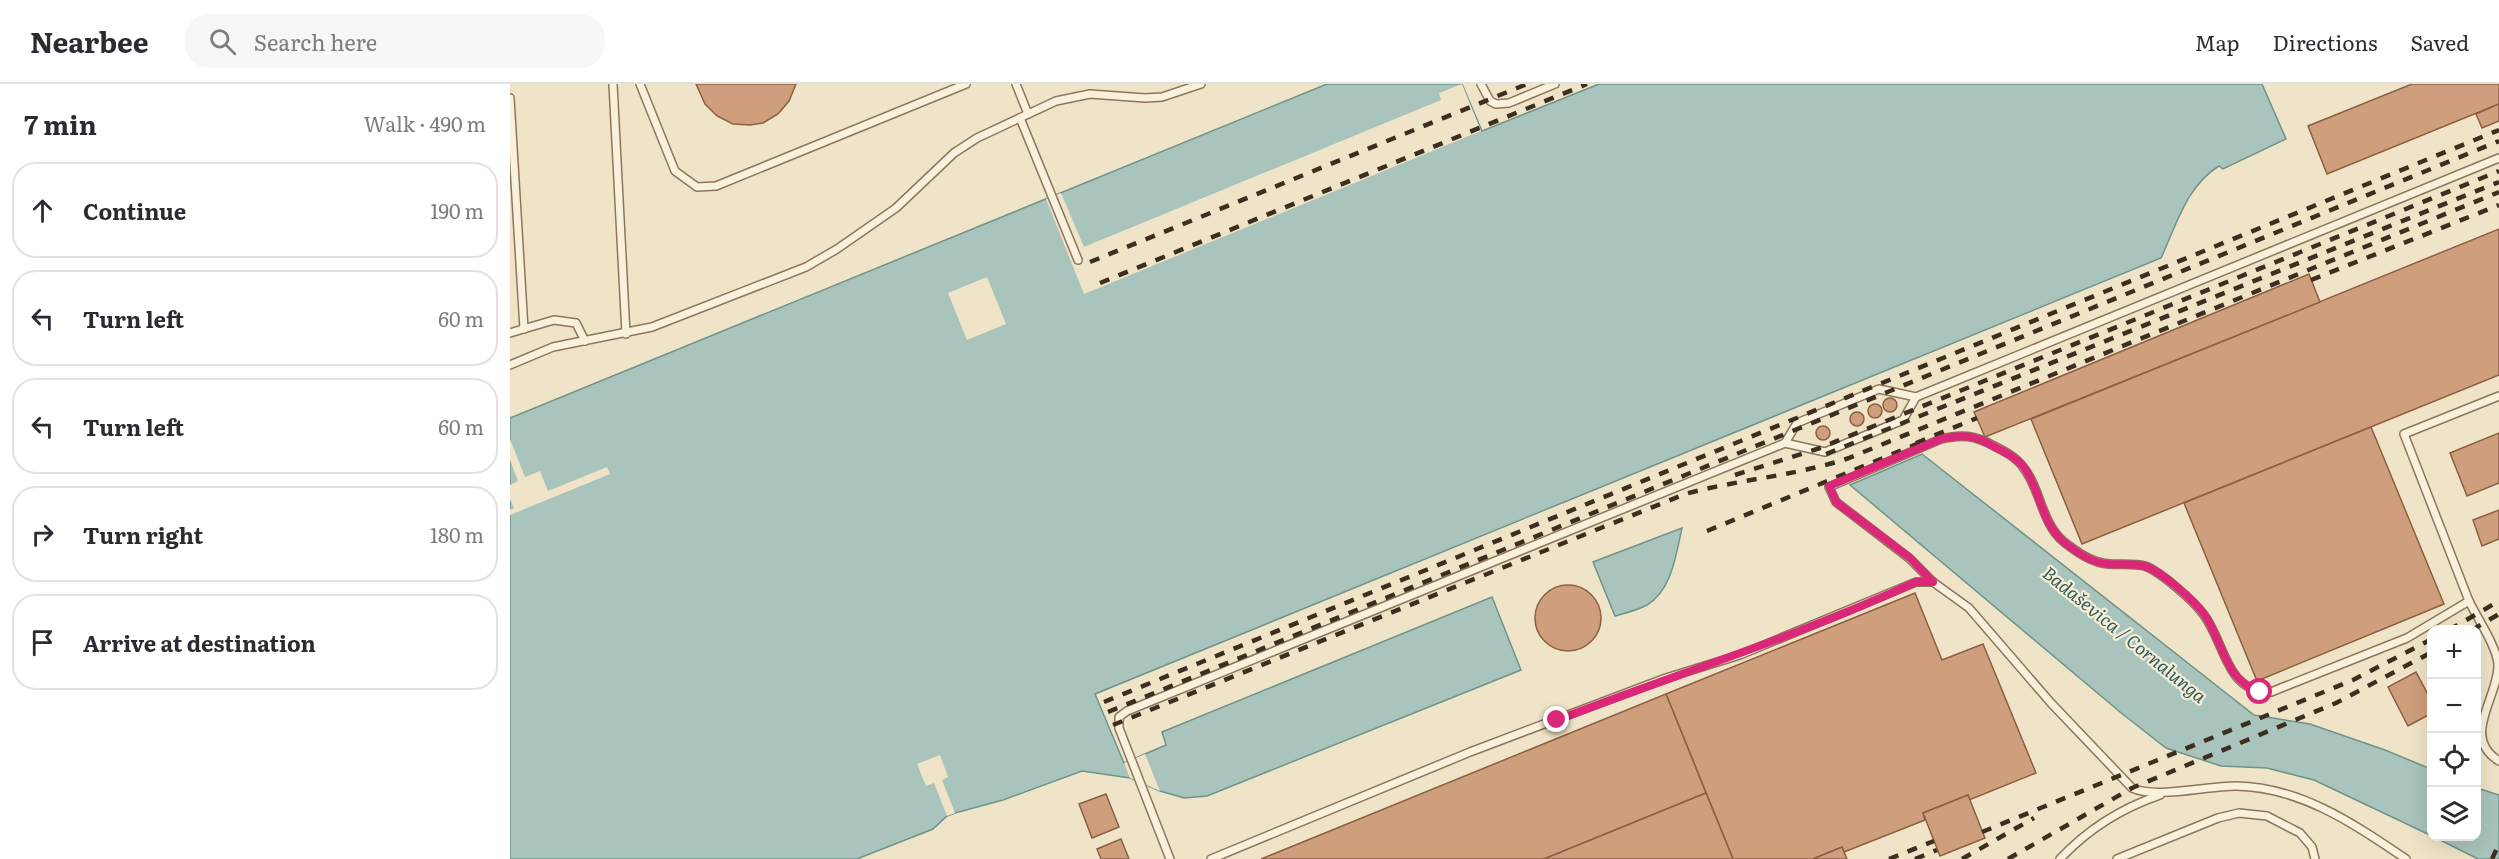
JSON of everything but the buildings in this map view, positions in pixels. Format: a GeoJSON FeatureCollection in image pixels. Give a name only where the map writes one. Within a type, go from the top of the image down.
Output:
{"type":"FeatureCollection","features":[{"type":"Feature","properties":{"kind":"lane"},"geometry":{"type":"LineString","coordinates":[[613,84],[626,334]]}},
{"type":"Feature","properties":{"kind":"lane"},"geometry":{"type":"LineString","coordinates":[[640,84],[675,171],[697,187],[716,186],[966,84]]}},
{"type":"Feature","properties":{"kind":"lane"},"geometry":{"type":"LineString","coordinates":[[1016,84],[1024,116],[1078,260]]}},
{"type":"Feature","properties":{"kind":"lane"},"geometry":{"type":"LineString","coordinates":[[510,365],[553,347],[626,334],[677,319],[806,267],[837,249],[896,208],[954,153],[977,138],[1073,96],[1090,93],[1145,98],[1162,97],[1201,84]]}},
{"type":"Feature","properties":{"kind":"lane"},"geometry":{"type":"LineString","coordinates":[[1481,84],[1490,101],[1502,104],[1555,84]]}},
{"type":"Feature","properties":{"kind":"lane"},"geometry":{"type":"LineString","coordinates":[[510,98],[524,329]]}},
{"type":"Feature","properties":{"kind":"lane"},"geometry":{"type":"LineString","coordinates":[[1785,443],[1797,423],[1879,389],[1916,397],[2499,158]]}},
{"type":"Feature","properties":{"kind":"lane"},"geometry":{"type":"LineString","coordinates":[[510,333],[554,320],[576,323],[585,341]]}},
{"type":"Feature","properties":{"kind":"lane"},"geometry":{"type":"LineString","coordinates":[[2499,396],[2404,434],[2469,601],[2498,663],[2482,737],[2487,752],[2499,761]]}},
{"type":"Feature","properties":{"kind":"lane"},"geometry":{"type":"LineString","coordinates":[[1170,859],[1119,728],[1118,720],[1122,714],[1785,443],[1825,452],[1903,420],[1916,397]]}},
{"type":"Feature","properties":{"kind":"lane"},"geometry":{"type":"LineString","coordinates":[[2406,859],[2320,806],[2265,789],[2239,786],[2207,787],[2149,793],[2132,788],[2050,703],[1969,608],[1933,582],[1910,558],[1836,502],[1829,486],[1941,439],[1957,435],[1985,441],[2012,456],[2023,467],[2047,519],[2063,541],[2097,562],[2143,566],[2153,570],[2198,607],[2213,629],[2234,675],[2252,689],[2271,692],[2407,638],[2469,601]]}},
{"type":"Feature","properties":{"kind":"lane"},"geometry":{"type":"LineString","coordinates":[[1211,859],[1470,752],[1666,678],[1740,655],[1916,582],[1933,582]]}},
{"type":"Feature","properties":{"kind":"lane"},"geometry":{"type":"LineString","coordinates":[[2060,859],[2108,819],[2136,804],[2168,792]]}},
{"type":"Feature","properties":{"kind":"lane"},"geometry":{"type":"LineString","coordinates":[[2117,859],[2218,818],[2239,813],[2267,816],[2300,833],[2312,847],[2315,859]]}},
{"type":"Feature","properties":{"kind":"water"},"geometry":{"type":"Polygon","coordinates":[[[1327,84],[1462,84],[1482,131],[1599,84],[2262,84],[2286,139],[2223,169],[2219,166],[2208,174],[2184,207],[2161,258],[1095,694],[1124,763],[1166,745],[1162,732],[1492,597],[1521,670],[1207,796],[1184,798],[1130,778],[1082,771],[1003,800],[947,816],[933,829],[857,859],[510,859],[510,418],[1327,84]]]}},
{"type":"Feature","properties":{"kind":"water","name":"Badaševica / Cornalunga"},"geometry":{"type":"Polygon","coordinates":[[[1922,454],[2254,715],[2310,724],[2427,767],[2427,834],[2314,780],[2267,768],[2221,766],[2166,748],[1850,485],[1922,454]]]}},
{"type":"Feature","properties":{"kind":"water"},"geometry":{"type":"Polygon","coordinates":[[[1682,528],[1672,571],[1662,590],[1647,605],[1615,616],[1593,562],[1682,528]]]}},
{"type":"Feature","properties":{"kind":"water"},"geometry":{"type":"Polygon","coordinates":[[[2481,789],[2499,795],[2499,859],[2478,859],[2442,841],[2481,841],[2481,789]]]}},
{"type":"Feature","properties":{"kind":"pier"},"geometry":{"type":"Polygon","coordinates":[[[1462,84],[1481,131],[1084,294],[1046,199],[1061,193],[1084,247],[1441,100],[1439,93],[1462,84]]]}},
{"type":"Feature","properties":{"kind":"pier"},"geometry":{"type":"Polygon","coordinates":[[[987,277],[1006,324],[967,340],[948,293],[987,277]]]}},
{"type":"Feature","properties":{"kind":"pier"},"geometry":{"type":"Polygon","coordinates":[[[510,439],[525,477],[540,471],[548,491],[607,467],[610,474],[510,515],[510,510],[514,508],[510,499],[510,485],[518,481],[510,460],[510,439]]]}},
{"type":"Feature","properties":{"kind":"pier"},"geometry":{"type":"Polygon","coordinates":[[[1145,754],[1160,791],[1130,778],[1124,763],[1145,754]]]}},
{"type":"Feature","properties":{"kind":"pier"},"geometry":{"type":"Polygon","coordinates":[[[940,755],[948,777],[942,780],[955,813],[947,816],[934,783],[926,786],[917,764],[940,755]]]}},
{"type":"Feature","properties":{"kind":"railway"},"geometry":{"type":"LineString","coordinates":[[1090,262],[1527,84]]}},
{"type":"Feature","properties":{"kind":"railway"},"geometry":{"type":"LineString","coordinates":[[1100,283],[1587,84]]}},
{"type":"Feature","properties":{"kind":"railway"},"geometry":{"type":"LineString","coordinates":[[1104,702],[2499,130]]}},
{"type":"Feature","properties":{"kind":"railway"},"geometry":{"type":"LineString","coordinates":[[1108,712],[2499,141]]}},
{"type":"Feature","properties":{"kind":"railway"},"geometry":{"type":"LineString","coordinates":[[1735,475],[1820,448],[2499,171]]}},
{"type":"Feature","properties":{"kind":"railway"},"geometry":{"type":"LineString","coordinates":[[1826,454],[2499,182]]}},
{"type":"Feature","properties":{"kind":"railway"},"geometry":{"type":"LineString","coordinates":[[1113,725],[1685,494],[1809,469],[1849,458],[2499,192]]}},
{"type":"Feature","properties":{"kind":"railway"},"geometry":{"type":"LineString","coordinates":[[2311,280],[2499,205]]}},
{"type":"Feature","properties":{"kind":"railway"},"geometry":{"type":"LineString","coordinates":[[1916,443],[1977,418]]}},
{"type":"Feature","properties":{"kind":"railway"},"geometry":{"type":"LineString","coordinates":[[1707,531],[1924,441]]}},
{"type":"Feature","properties":{"kind":"railway"},"geometry":{"type":"LineString","coordinates":[[2458,625],[2499,601]]}},
{"type":"Feature","properties":{"kind":"railway"},"geometry":{"type":"LineString","coordinates":[[2480,625],[2499,614]]}},
{"type":"Feature","properties":{"kind":"railway"},"geometry":{"type":"LineString","coordinates":[[1982,832],[2353,680],[2427,642]]}},
{"type":"Feature","properties":{"kind":"railway"},"geometry":{"type":"LineString","coordinates":[[2008,859],[2132,788],[2336,703],[2427,655]]}},
{"type":"Feature","properties":{"kind":"railway"},"geometry":{"type":"LineString","coordinates":[[1962,859],[2034,818]]}},
{"type":"Feature","properties":{"kind":"railway"},"geometry":{"type":"LineString","coordinates":[[1889,859],[1934,841]]}},
{"type":"Feature","properties":{"kind":"railway"},"geometry":{"type":"LineString","coordinates":[[2492,859],[2499,844]]}},
{"type":"Feature","properties":{"kind":"railway"},"geometry":{"type":"LineString","coordinates":[[1915,859],[1937,850]]}},
{"type":"Feature","properties":{"kind":"route"},"geometry":{"type":"LineString","coordinates":[[1557,720],[1666,678],[1740,655],[1916,582],[1933,582],[1910,558],[1836,502],[1829,486],[1941,439],[1957,435],[1985,441],[2012,456],[2023,467],[2047,519],[2063,541],[2097,562],[2132,564],[2153,570],[2198,607],[2213,629],[2234,675],[2241,682],[2260,692]]}}]}
